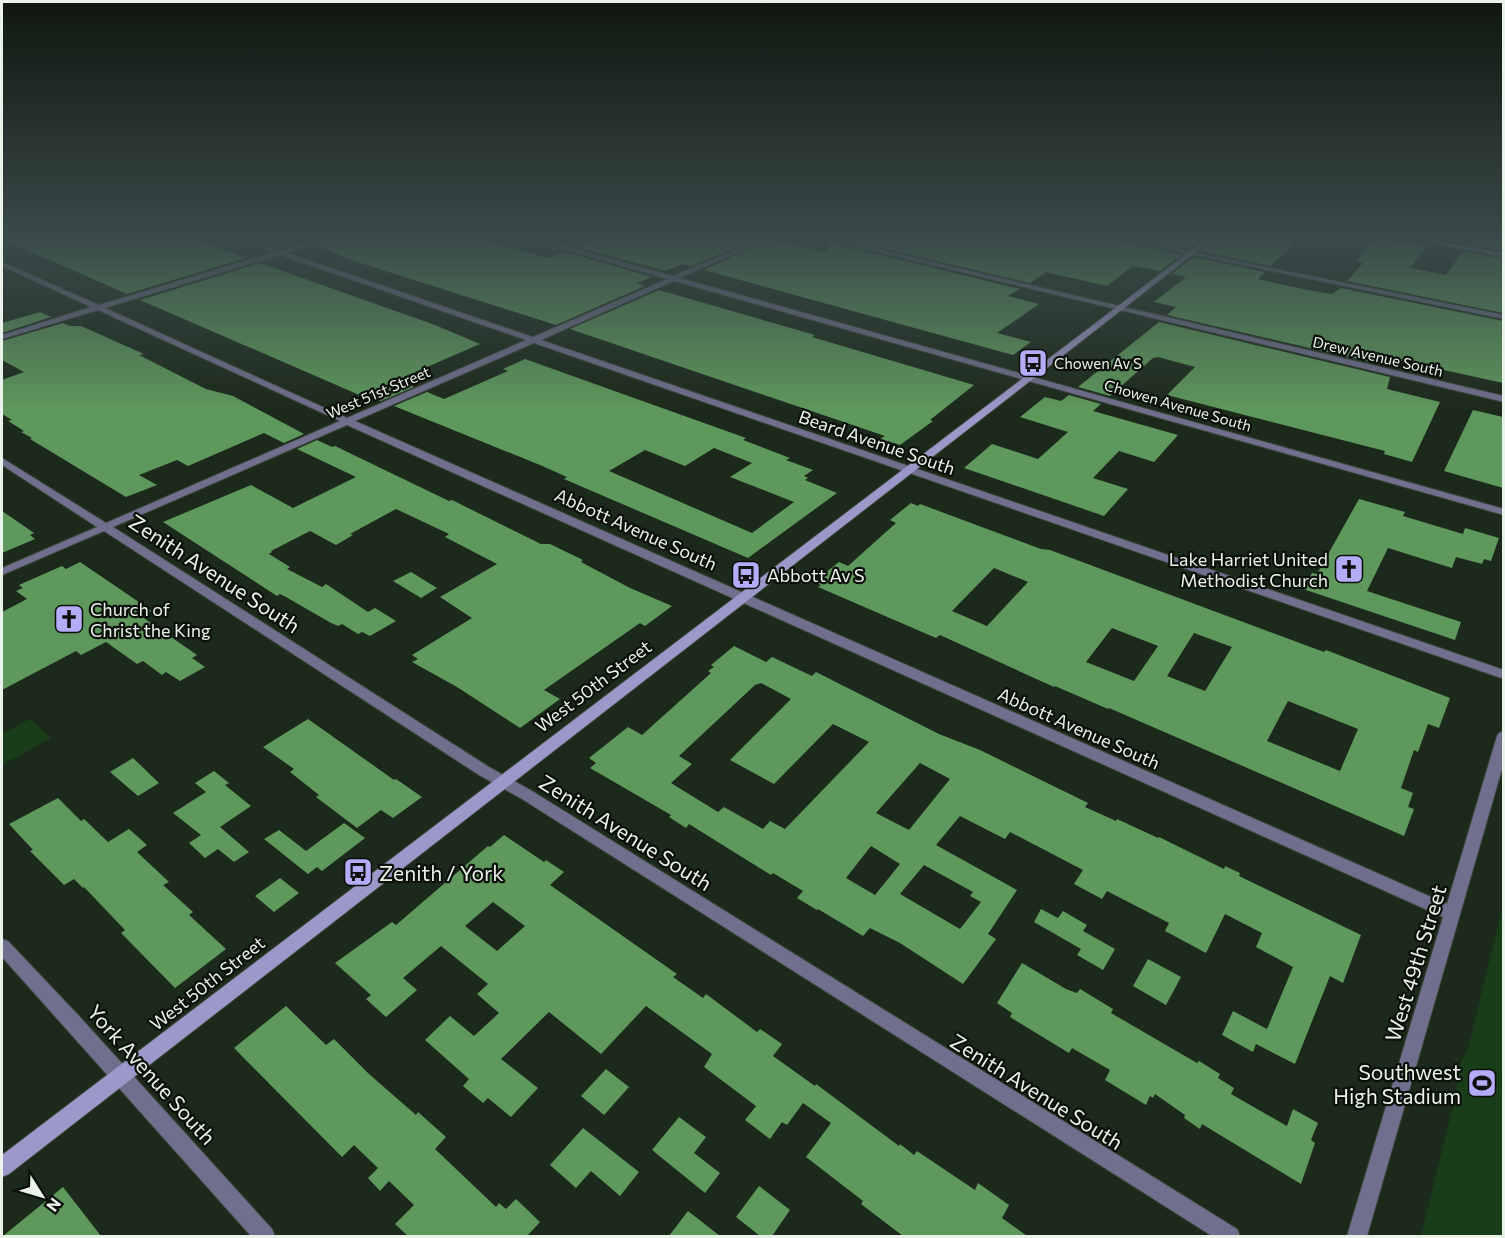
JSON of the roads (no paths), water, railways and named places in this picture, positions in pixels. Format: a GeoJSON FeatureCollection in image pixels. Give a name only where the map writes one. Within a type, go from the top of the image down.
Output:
{"type":"FeatureCollection","features":[{"type":"Feature","properties":{"kind":"main road","name":"West 50th Street"},"geometry":{"type":"LineString","coordinates":[[2,1167],[1134,297]]}},
{"type":"Feature","properties":{"kind":"street","name":"Abbott Avenue South"},"geometry":{"type":"LineString","coordinates":[[75,297],[346,421],[1453,914]]}},
{"type":"Feature","properties":{"kind":"street"},"geometry":{"type":"LineString","coordinates":[[2,337],[137,297]]}},
{"type":"Feature","properties":{"kind":"street","name":"Beard Avenue South"},"geometry":{"type":"LineString","coordinates":[[407,297],[1503,675]]}},
{"type":"Feature","properties":{"kind":"street","name":"West 51st Street"},"geometry":{"type":"LineString","coordinates":[[2,572],[633,297]]}},
{"type":"Feature","properties":{"kind":"street","name":"Chowen Avenue South"},"geometry":{"type":"LineString","coordinates":[[737,297],[1503,512]]}},
{"type":"Feature","properties":{"kind":"street","name":"Drew Avenue South"},"geometry":{"type":"LineString","coordinates":[[1071,297],[1503,399]]}},
{"type":"Feature","properties":{"kind":"street"},"geometry":{"type":"LineString","coordinates":[[1403,297],[1503,317]]}},
{"type":"Feature","properties":{"kind":"street","name":"Zenith Avenue South"},"geometry":{"type":"LineString","coordinates":[[2,461],[503,782],[1230,1236]]}},
{"type":"Feature","properties":{"kind":"street","name":"West 49th Street"},"geometry":{"type":"LineString","coordinates":[[1357,1236],[1453,914],[1503,736]]}},
{"type":"Feature","properties":{"kind":"street","name":"York Avenue South"},"geometry":{"type":"LineString","coordinates":[[2,946],[265,1236]]}},
{"type":"Feature","properties":{"kind":"place","name":"Chowen Av S"},"geometry":{"type":"Point","coordinates":[1033,363]}},
{"type":"Feature","properties":{"kind":"place","name":"Lake Harriet United Methodist Church"},"geometry":{"type":"Point","coordinates":[1349,569]}},
{"type":"Feature","properties":{"kind":"place","name":"Abbott Av S"},"geometry":{"type":"Point","coordinates":[746,575]}},
{"type":"Feature","properties":{"kind":"place","name":"Church of Christ the King"},"geometry":{"type":"Point","coordinates":[69,619]}},
{"type":"Feature","properties":{"kind":"place","name":"Zenith / York"},"geometry":{"type":"Point","coordinates":[358,872]}},
{"type":"Feature","properties":{"kind":"place","name":"Southwest High Stadium"},"geometry":{"type":"Point","coordinates":[1482,1083]}}]}
